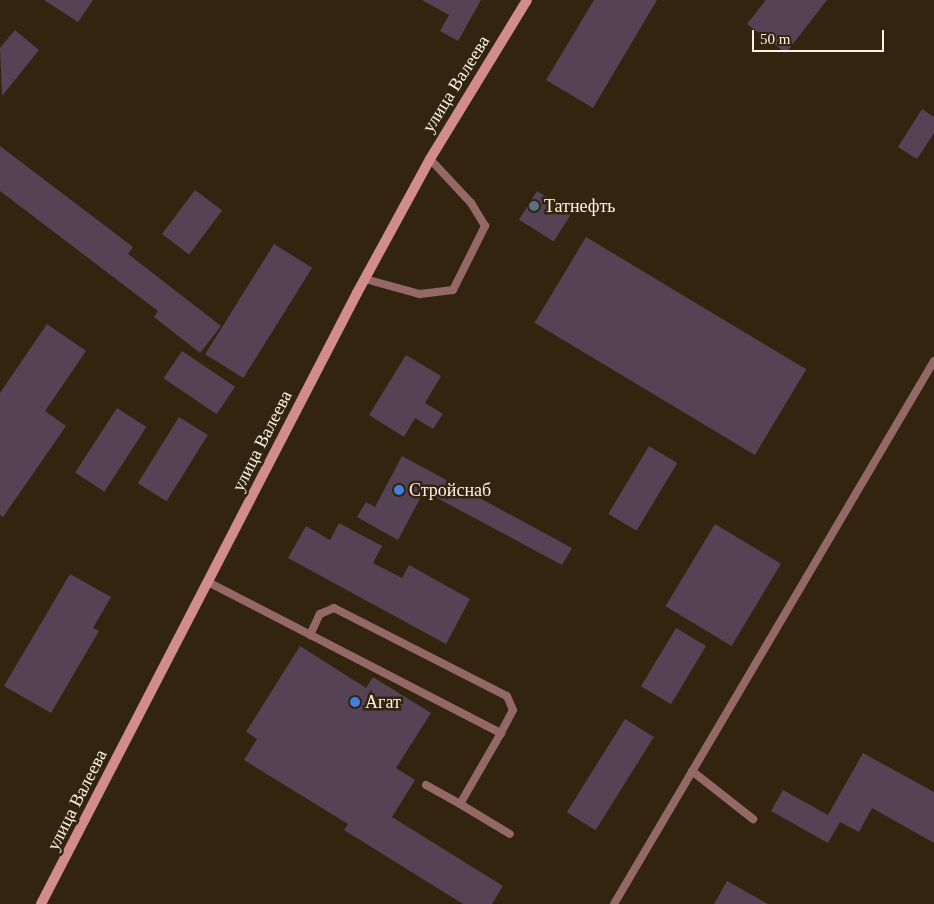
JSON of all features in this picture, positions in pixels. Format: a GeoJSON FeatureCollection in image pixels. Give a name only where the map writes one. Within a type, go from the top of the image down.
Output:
{"type":"FeatureCollection","features":[{"type":"Feature","properties":{"kind":"main road","name":"улица Валеева"},"geometry":{"type":"LineString","coordinates":[[41,904],[365,279],[430,159],[527,0]]}},
{"type":"Feature","properties":{"kind":"lane"},"geometry":{"type":"LineString","coordinates":[[365,279],[420,294],[453,290],[485,226],[471,203],[430,159]]}},
{"type":"Feature","properties":{"kind":"lane"},"geometry":{"type":"LineString","coordinates":[[614,904],[934,362]]}},
{"type":"Feature","properties":{"kind":"lane"},"geometry":{"type":"LineString","coordinates":[[208,582],[501,733]]}},
{"type":"Feature","properties":{"kind":"lane"},"geometry":{"type":"LineString","coordinates":[[310,635],[320,614],[334,608],[507,696],[513,710],[460,804]]}},
{"type":"Feature","properties":{"kind":"lane"},"geometry":{"type":"LineString","coordinates":[[692,771],[753,819]]}},
{"type":"Feature","properties":{"kind":"lane"},"geometry":{"type":"LineString","coordinates":[[426,785],[510,834]]}},
{"type":"Feature","properties":{"kind":"building"},"geometry":{"type":"Polygon","coordinates":[[[44,0],[93,0],[78,22],[44,0]]]}},
{"type":"Feature","properties":{"kind":"building"},"geometry":{"type":"Polygon","coordinates":[[[422,0],[481,0],[458,41],[440,31],[449,15],[422,0]]]}},
{"type":"Feature","properties":{"kind":"building"},"geometry":{"type":"Polygon","coordinates":[[[594,0],[657,0],[593,108],[546,80],[594,0]]]}},
{"type":"Feature","properties":{"kind":"building"},"geometry":{"type":"Polygon","coordinates":[[[766,0],[827,0],[786,53],[747,24],[766,0]]]}},
{"type":"Feature","properties":{"kind":"building"},"geometry":{"type":"Polygon","coordinates":[[[15,30],[39,50],[2,96],[0,48],[15,30]]]}},
{"type":"Feature","properties":{"kind":"building"},"geometry":{"type":"Polygon","coordinates":[[[922,109],[934,117],[934,133],[917,159],[898,147],[922,109]]]}},
{"type":"Feature","properties":{"kind":"building"},"geometry":{"type":"Polygon","coordinates":[[[0,146],[133,247],[128,254],[221,326],[200,353],[154,317],[158,311],[0,191],[0,146]]]}},
{"type":"Feature","properties":{"kind":"building"},"geometry":{"type":"Polygon","coordinates":[[[195,190],[222,210],[189,254],[162,234],[195,190]]]}},
{"type":"Feature","properties":{"kind":"building"},"geometry":{"type":"Polygon","coordinates":[[[537,191],[572,213],[554,242],[519,220],[537,191]]]}},
{"type":"Feature","properties":{"kind":"building"},"geometry":{"type":"Polygon","coordinates":[[[586,237],[806,369],[755,455],[534,323],[586,237]]]}},
{"type":"Feature","properties":{"kind":"building"},"geometry":{"type":"Polygon","coordinates":[[[274,244],[312,268],[243,378],[205,354],[274,244]]]}},
{"type":"Feature","properties":{"kind":"building"},"geometry":{"type":"Polygon","coordinates":[[[47,324],[86,351],[45,411],[66,426],[3,517],[0,515],[0,393],[47,324]]]}},
{"type":"Feature","properties":{"kind":"building"},"geometry":{"type":"Polygon","coordinates":[[[182,351],[235,387],[217,414],[164,378],[182,351]]]}},
{"type":"Feature","properties":{"kind":"building"},"geometry":{"type":"Polygon","coordinates":[[[406,355],[441,376],[425,403],[443,414],[433,429],[415,418],[404,437],[369,415],[406,355]]]}},
{"type":"Feature","properties":{"kind":"building"},"geometry":{"type":"Polygon","coordinates":[[[117,408],[146,427],[104,492],[75,473],[117,408]]]}},
{"type":"Feature","properties":{"kind":"building"},"geometry":{"type":"Polygon","coordinates":[[[179,417],[208,435],[166,501],[138,483],[179,417]]]}},
{"type":"Feature","properties":{"kind":"building"},"geometry":{"type":"Polygon","coordinates":[[[649,446],[677,463],[637,531],[608,514],[649,446]]]}},
{"type":"Feature","properties":{"kind":"building"},"geometry":{"type":"Polygon","coordinates":[[[402,456],[572,548],[562,565],[424,491],[398,540],[357,517],[366,502],[375,507],[402,456]]]}},
{"type":"Feature","properties":{"kind":"building"},"geometry":{"type":"Polygon","coordinates":[[[339,523],[382,546],[373,563],[402,578],[409,565],[470,599],[446,644],[288,558],[306,526],[330,540],[339,523]]]}},
{"type":"Feature","properties":{"kind":"building"},"geometry":{"type":"Polygon","coordinates":[[[715,524],[781,564],[732,646],[666,606],[715,524]]]}},
{"type":"Feature","properties":{"kind":"building"},"geometry":{"type":"Polygon","coordinates":[[[70,574],[111,597],[93,628],[99,631],[51,713],[4,686],[70,574]]]}},
{"type":"Feature","properties":{"kind":"building"},"geometry":{"type":"Polygon","coordinates":[[[676,628],[706,646],[671,704],[641,686],[676,628]]]}},
{"type":"Feature","properties":{"kind":"building"},"geometry":{"type":"Polygon","coordinates":[[[300,646],[366,688],[373,677],[431,713],[396,768],[415,780],[392,817],[503,886],[492,904],[463,904],[344,830],[348,824],[244,760],[257,739],[246,732],[300,646]]]}},
{"type":"Feature","properties":{"kind":"building"},"geometry":{"type":"Polygon","coordinates":[[[625,719],[654,737],[596,830],[567,812],[625,719]]]}},
{"type":"Feature","properties":{"kind":"building"},"geometry":{"type":"Polygon","coordinates":[[[863,753],[934,792],[934,843],[872,808],[859,832],[840,822],[828,843],[771,811],[783,790],[828,815],[863,753]]]}},
{"type":"Feature","properties":{"kind":"building"},"geometry":{"type":"Polygon","coordinates":[[[727,881],[768,904],[714,904],[727,881]]]}},
{"type":"Feature","properties":{"kind":"place","name":"Татнефть"},"geometry":{"type":"Point","coordinates":[534,206]}},
{"type":"Feature","properties":{"kind":"place","name":"Стройснаб"},"geometry":{"type":"Point","coordinates":[399,490]}},
{"type":"Feature","properties":{"kind":"place","name":"Агат"},"geometry":{"type":"Point","coordinates":[355,702]}}]}
